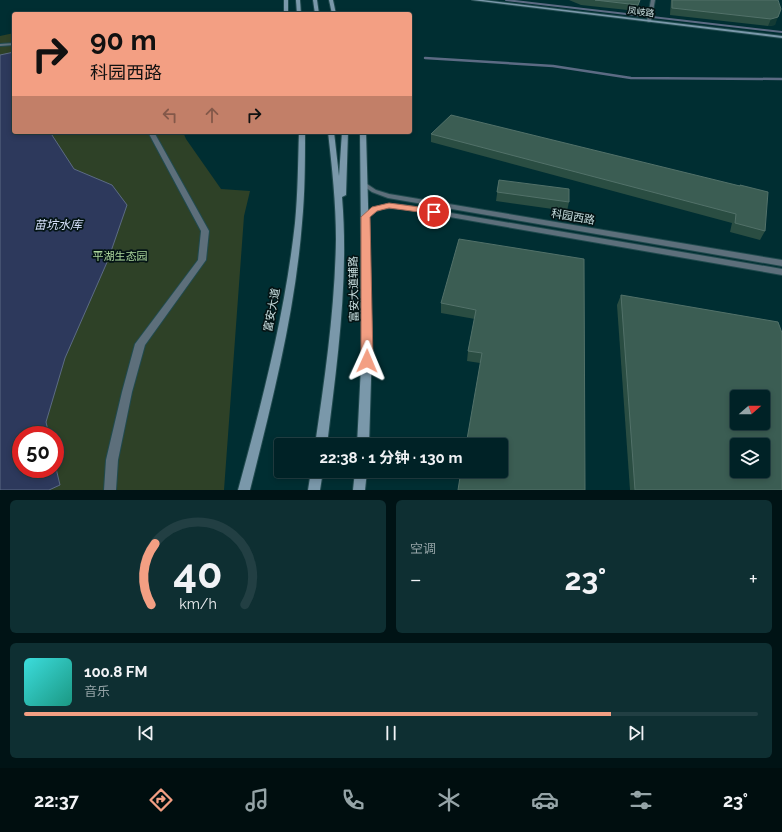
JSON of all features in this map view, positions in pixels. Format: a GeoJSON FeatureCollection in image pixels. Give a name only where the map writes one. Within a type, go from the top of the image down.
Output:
{"type":"FeatureCollection","features":[{"type":"Feature","properties":{"kind":"main road"},"geometry":{"type":"LineString","coordinates":[[286,0],[286,12]]}},
{"type":"Feature","properties":{"kind":"main road"},"geometry":{"type":"LineString","coordinates":[[298,0],[299,12]]}},
{"type":"Feature","properties":{"kind":"main road"},"geometry":{"type":"LineString","coordinates":[[315,0],[317,12]]}},
{"type":"Feature","properties":{"kind":"main road"},"geometry":{"type":"LineString","coordinates":[[331,0],[334,12]]}},
{"type":"Feature","properties":{"kind":"main road","name":"凤岐路"},"geometry":{"type":"LineString","coordinates":[[474,0],[782,37]]}},
{"type":"Feature","properties":{"kind":"main road","name":"富安大道"},"geometry":{"type":"LineString","coordinates":[[244,490],[277,355],[295,256],[302,193],[302,134]]}},
{"type":"Feature","properties":{"kind":"main road"},"geometry":{"type":"LineString","coordinates":[[331,134],[339,203],[340,238]]}},
{"type":"Feature","properties":{"kind":"main road"},"geometry":{"type":"LineString","coordinates":[[321,438],[335,322],[345,134]]}},
{"type":"Feature","properties":{"kind":"main road","name":"富安大道辅路"},"geometry":{"type":"LineString","coordinates":[[363,134],[367,347],[363,438]]}},
{"type":"Feature","properties":{"kind":"main road"},"geometry":{"type":"LineString","coordinates":[[314,490],[316,478]]}},
{"type":"Feature","properties":{"kind":"main road"},"geometry":{"type":"LineString","coordinates":[[359,490],[360,478]]}},
{"type":"Feature","properties":{"kind":"street"},"geometry":{"type":"LineString","coordinates":[[649,21],[653,0]]}},
{"type":"Feature","properties":{"kind":"street"},"geometry":{"type":"LineString","coordinates":[[0,45],[12,44]]}},
{"type":"Feature","properties":{"kind":"street"},"geometry":{"type":"LineString","coordinates":[[110,490],[112,460],[127,392],[140,344],[202,260],[206,231],[152,134]]}},
{"type":"Feature","properties":{"kind":"street","name":"科园西路"},"geometry":{"type":"LineString","coordinates":[[364,184],[374,191],[388,196],[782,263]]}},
{"type":"Feature","properties":{"kind":"street","name":"科园西路"},"geometry":{"type":"LineString","coordinates":[[365,217],[369,212],[381,207],[404,207],[782,272]]}},
{"type":"Feature","properties":{"kind":"green space","name":"平湖生态园"},"geometry":{"type":"Polygon","coordinates":[[[12,33],[12,134],[184,134],[221,189],[250,191],[244,216],[224,490],[0,490],[0,36],[12,33]]]}},
{"type":"Feature","properties":{"kind":"water","name":"苗坑水库"},"geometry":{"type":"Polygon","coordinates":[[[12,52],[12,134],[51,134],[74,169],[112,185],[127,205],[108,260],[65,358],[46,422],[47,426],[12,426],[12,478],[58,478],[60,485],[49,490],[0,490],[0,55],[12,52]]]}},
{"type":"Feature","properties":{"kind":"building"},"geometry":{"type":"Polygon","coordinates":[[[595,0],[640,0],[638,5],[595,0]]]}},
{"type":"Feature","properties":{"kind":"building"},"geometry":{"type":"Polygon","coordinates":[[[672,0],[778,0],[781,9],[778,17],[771,19],[672,8],[672,0]]]}},
{"type":"Feature","properties":{"kind":"building"},"geometry":{"type":"Polygon","coordinates":[[[451,115],[768,192],[765,231],[735,223],[736,214],[431,134],[451,115]]]}},
{"type":"Feature","properties":{"kind":"building"},"geometry":{"type":"Polygon","coordinates":[[[499,180],[569,189],[569,202],[497,192],[499,180]]]}},
{"type":"Feature","properties":{"kind":"building"},"geometry":{"type":"Polygon","coordinates":[[[459,239],[584,259],[585,490],[458,490],[460,478],[508,478],[508,438],[467,438],[482,353],[468,351],[476,310],[441,303],[459,239]]]}},
{"type":"Feature","properties":{"kind":"building"},"geometry":{"type":"Polygon","coordinates":[[[621,295],[778,322],[782,333],[782,490],[635,490],[621,295]]]}},
{"type":"Feature","properties":{"kind":"waterway"},"geometry":{"type":"LineString","coordinates":[[506,0],[782,32]]}},
{"type":"Feature","properties":{"kind":"waterway"},"geometry":{"type":"LineString","coordinates":[[427,58],[425,58],[553,66],[631,78],[782,79]]}},
{"type":"Feature","properties":{"kind":"route"},"geometry":{"type":"LineString","coordinates":[[367,361],[365,217],[369,212],[375,209],[389,206],[434,212]]}}]}
